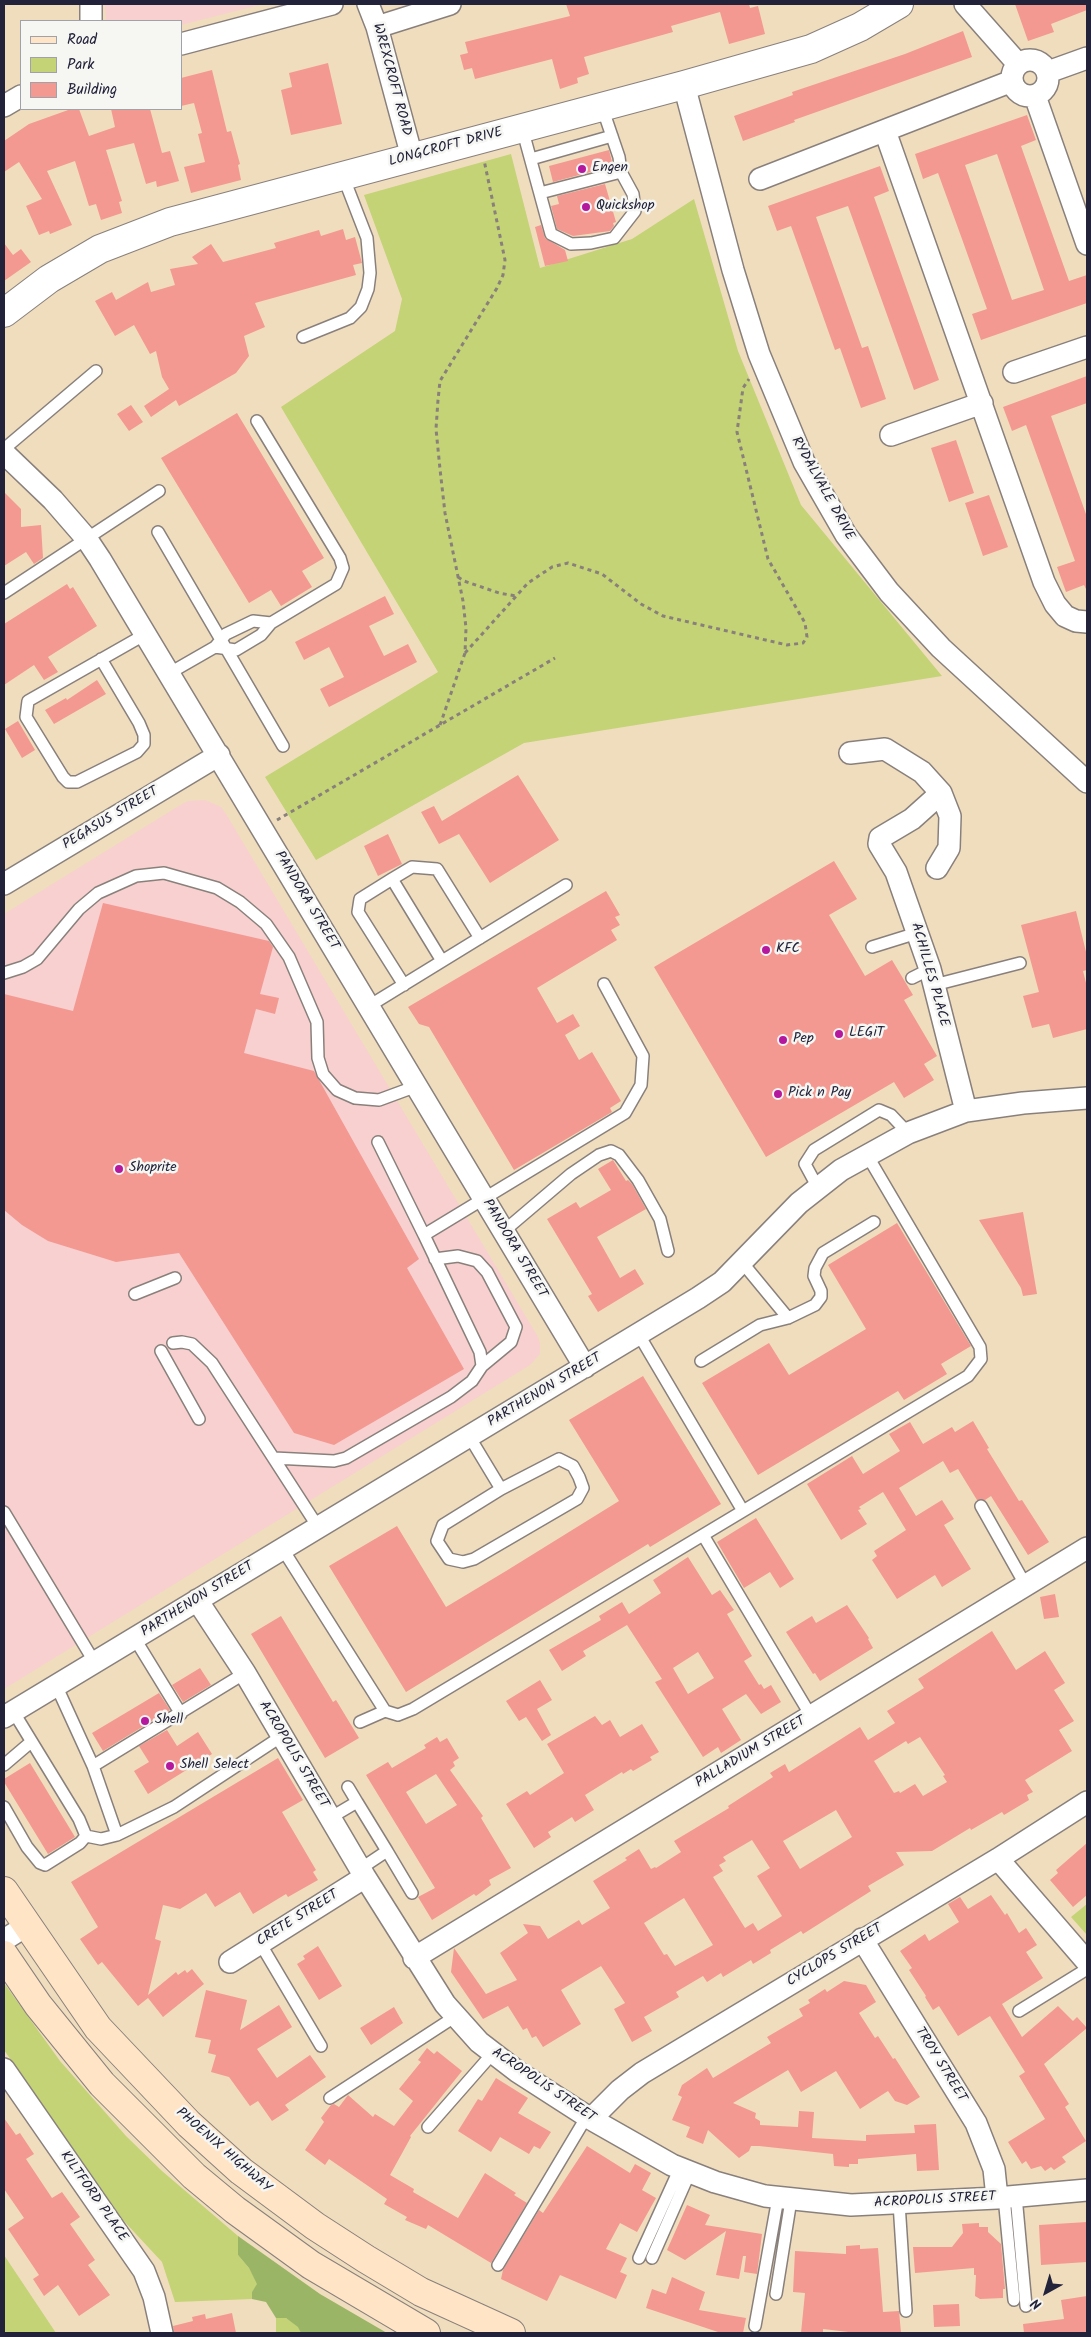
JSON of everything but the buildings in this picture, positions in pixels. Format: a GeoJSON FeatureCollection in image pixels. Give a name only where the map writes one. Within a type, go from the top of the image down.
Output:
{"type":"FeatureCollection","features":[{"type":"Feature","properties":{"kind":"main road","name":"PHOENIX HIGHWAY"},"geometry":{"type":"LineString","coordinates":[[4,1891],[15,1933],[98,2028],[189,2124],[241,2171],[314,2226],[366,2259],[422,2292],[511,2333]]}},
{"type":"Feature","properties":{"kind":"main road"},"geometry":{"type":"LineString","coordinates":[[4,1955],[38,2005],[102,2084],[148,2133],[194,2176],[235,2210],[311,2265],[426,2333]]}},
{"type":"Feature","properties":{"kind":"street"},"geometry":{"type":"LineString","coordinates":[[91,4],[91,20]]}},
{"type":"Feature","properties":{"kind":"street"},"geometry":{"type":"LineString","coordinates":[[182,44],[332,4]]}},
{"type":"Feature","properties":{"kind":"street","name":"WREXCROFT ROAD"},"geometry":{"type":"LineString","coordinates":[[368,4],[377,27],[412,157]]}},
{"type":"Feature","properties":{"kind":"street"},"geometry":{"type":"LineString","coordinates":[[377,27],[450,4]]}},
{"type":"Feature","properties":{"kind":"street","name":"LONGCROFT DRIVE"},"geometry":{"type":"LineString","coordinates":[[4,314],[49,279],[100,249],[170,222],[684,85],[811,49],[860,27],[899,4]]}},
{"type":"Feature","properties":{"kind":"street"},"geometry":{"type":"LineString","coordinates":[[760,179],[885,131],[1015,73],[1023,61],[1035,60],[1045,67],[1048,72],[1048,84],[1040,94],[1029,96],[1018,92],[1015,73],[965,4]]}},
{"type":"Feature","properties":{"kind":"street"},"geometry":{"type":"LineString","coordinates":[[1048,72],[1087,58]]}},
{"type":"Feature","properties":{"kind":"street","name":"RYDALVALE DRIVE"},"geometry":{"type":"LineString","coordinates":[[684,85],[733,270],[763,365],[804,462],[846,535],[889,592],[941,648],[1087,782]]}},
{"type":"Feature","properties":{"kind":"street"},"geometry":{"type":"LineString","coordinates":[[1035,96],[1087,244]]}},
{"type":"Feature","properties":{"kind":"street"},"geometry":{"type":"LineString","coordinates":[[4,106],[20,97]]}},
{"type":"Feature","properties":{"kind":"street"},"geometry":{"type":"LineString","coordinates":[[885,131],[1044,582],[1055,604],[1065,616],[1076,621],[1087,622]]}},
{"type":"Feature","properties":{"kind":"street"},"geometry":{"type":"LineString","coordinates":[[1014,372],[1087,347]]}},
{"type":"Feature","properties":{"kind":"street"},"geometry":{"type":"LineString","coordinates":[[891,435],[982,403]]}},
{"type":"Feature","properties":{"kind":"street","name":"PANDORA STREET"},"geometry":{"type":"LineString","coordinates":[[4,454],[53,500],[86,538],[219,755],[585,1367]]}},
{"type":"Feature","properties":{"kind":"street"},"geometry":{"type":"LineString","coordinates":[[850,753],[885,749],[922,772],[941,793],[950,816],[949,848],[937,868]]}},
{"type":"Feature","properties":{"kind":"street","name":"PEGASUS STREET"},"geometry":{"type":"LineString","coordinates":[[4,884],[219,755]]}},
{"type":"Feature","properties":{"kind":"street","name":"ACHILLES PLACE"},"geometry":{"type":"LineString","coordinates":[[941,793],[912,819],[880,838],[879,844],[896,872],[917,933],[925,977],[966,1111]]}},
{"type":"Feature","properties":{"kind":"street","name":"PARTHENON STREET"},"geometry":{"type":"LineString","coordinates":[[8,1714],[639,1335],[722,1282],[799,1203],[842,1170],[867,1155],[908,1133],[966,1111],[1023,1103],[1087,1098]]}},
{"type":"Feature","properties":{"kind":"street","name":"PALLADIUM STREET"},"geometry":{"type":"LineString","coordinates":[[414,1958],[1087,1548]]}},
{"type":"Feature","properties":{"kind":"street","name":"ACROPOLIS STREET"},"geometry":{"type":"LineString","coordinates":[[197,1600],[245,1673],[414,1958],[445,2004],[479,2042],[518,2072],[634,2145],[685,2170],[715,2182],[785,2199],[851,2205],[1006,2197],[1087,2190]]}},
{"type":"Feature","properties":{"kind":"street","name":"CYCLOPS STREET"},"geometry":{"type":"LineString","coordinates":[[589,2118],[642,2073],[862,1939],[998,1859],[1087,1802]]}},
{"type":"Feature","properties":{"kind":"street"},"geometry":{"type":"LineString","coordinates":[[998,1859],[1087,1962]]}},
{"type":"Feature","properties":{"kind":"street","name":"CRETE STREET"},"geometry":{"type":"LineString","coordinates":[[230,1962],[363,1873]]}},
{"type":"Feature","properties":{"kind":"street","name":"TROY STREET"},"geometry":{"type":"LineString","coordinates":[[862,1939],[976,2124],[1006,2197]]}},
{"type":"Feature","properties":{"kind":"street","name":"KILTFORD PLACE"},"geometry":{"type":"LineString","coordinates":[[4,2070],[144,2271],[154,2297],[162,2333]]}},
{"type":"Feature","properties":{"kind":"lane"},"geometry":{"type":"LineString","coordinates":[[522,128],[551,234],[571,244],[592,243],[614,238],[635,211],[633,194],[621,172],[602,107]]}},
{"type":"Feature","properties":{"kind":"lane"},"geometry":{"type":"LineString","coordinates":[[531,159],[612,136]]}},
{"type":"Feature","properties":{"kind":"lane"},"geometry":{"type":"LineString","coordinates":[[540,193],[621,172]]}},
{"type":"Feature","properties":{"kind":"lane"},"geometry":{"type":"LineString","coordinates":[[303,338],[350,318],[360,308],[368,289],[370,273],[367,238],[343,176]]}},
{"type":"Feature","properties":{"kind":"lane"},"geometry":{"type":"LineString","coordinates":[[4,449],[96,372]]}},
{"type":"Feature","properties":{"kind":"lane"},"geometry":{"type":"LineString","coordinates":[[227,650],[236,650],[261,635],[272,623],[336,584],[343,568],[340,558],[257,421]]}},
{"type":"Feature","properties":{"kind":"lane"},"geometry":{"type":"LineString","coordinates":[[4,593],[159,491]]}},
{"type":"Feature","properties":{"kind":"lane"},"geometry":{"type":"LineString","coordinates":[[158,532],[218,643],[227,650],[283,746]]}},
{"type":"Feature","properties":{"kind":"lane"},"geometry":{"type":"LineString","coordinates":[[168,674],[254,621],[272,623]]}},
{"type":"Feature","properties":{"kind":"lane"},"geometry":{"type":"LineString","coordinates":[[101,659],[139,723],[144,735],[144,744],[137,752],[77,782],[68,782],[26,717],[28,701],[35,696],[101,659],[144,635]]}},
{"type":"Feature","properties":{"kind":"lane"},"geometry":{"type":"LineString","coordinates":[[404,985],[358,912],[360,899],[392,879],[412,867],[437,869],[480,938]]}},
{"type":"Feature","properties":{"kind":"lane"},"geometry":{"type":"LineString","coordinates":[[4,973],[23,967],[37,959],[79,909],[98,893],[136,876],[164,873],[216,888],[240,902],[266,924],[289,957],[317,1022],[318,1058],[323,1074],[337,1090],[355,1098],[378,1100],[417,1086]]}},
{"type":"Feature","properties":{"kind":"lane"},"geometry":{"type":"LineString","coordinates":[[392,879],[442,961]]}},
{"type":"Feature","properties":{"kind":"lane"},"geometry":{"type":"LineString","coordinates":[[370,1006],[566,885]]}},
{"type":"Feature","properties":{"kind":"lane"},"geometry":{"type":"LineString","coordinates":[[872,947],[917,933]]}},
{"type":"Feature","properties":{"kind":"lane"},"geometry":{"type":"LineString","coordinates":[[925,977],[1020,963]]}},
{"type":"Feature","properties":{"kind":"lane"},"geometry":{"type":"LineString","coordinates":[[424,1235],[625,1112],[632,1103],[641,1085],[643,1056],[604,984]]}},
{"type":"Feature","properties":{"kind":"lane"},"geometry":{"type":"LineString","coordinates":[[818,1188],[805,1164],[814,1150],[879,1110],[891,1115],[908,1133]]}},
{"type":"Feature","properties":{"kind":"lane"},"geometry":{"type":"LineString","coordinates":[[378,1142],[480,1352],[482,1366]]}},
{"type":"Feature","properties":{"kind":"lane"},"geometry":{"type":"LineString","coordinates":[[504,1231],[571,1174],[599,1155],[611,1151],[620,1155],[660,1219],[666,1234],[668,1251]]}},
{"type":"Feature","properties":{"kind":"lane"},"geometry":{"type":"LineString","coordinates":[[282,1548],[385,1711],[398,1715],[413,1709],[968,1376],[982,1359],[980,1347],[867,1155]]}},
{"type":"Feature","properties":{"kind":"lane"},"geometry":{"type":"LineString","coordinates":[[701,1361],[760,1325],[788,1318],[819,1302],[821,1291],[814,1276],[818,1261],[823,1253],[874,1222]]}},
{"type":"Feature","properties":{"kind":"lane"},"geometry":{"type":"LineString","coordinates":[[274,1458],[334,1461],[346,1458],[451,1397],[472,1381],[482,1366],[510,1342],[516,1327],[487,1272],[477,1261],[458,1256],[435,1259]]}},
{"type":"Feature","properties":{"kind":"lane"},"geometry":{"type":"LineString","coordinates":[[741,1261],[788,1318]]}},
{"type":"Feature","properties":{"kind":"lane"},"geometry":{"type":"LineString","coordinates":[[135,1294],[175,1278]]}},
{"type":"Feature","properties":{"kind":"lane"},"geometry":{"type":"LineString","coordinates":[[639,1335],[743,1511]]}},
{"type":"Feature","properties":{"kind":"lane"},"geometry":{"type":"LineString","coordinates":[[173,1343],[192,1344],[212,1362],[318,1527]]}},
{"type":"Feature","properties":{"kind":"lane"},"geometry":{"type":"LineString","coordinates":[[161,1351],[199,1419]]}},
{"type":"Feature","properties":{"kind":"lane"},"geometry":{"type":"LineString","coordinates":[[469,1436],[501,1489]]}},
{"type":"Feature","properties":{"kind":"lane"},"geometry":{"type":"LineString","coordinates":[[559,1459],[573,1466],[583,1488],[577,1499],[474,1559],[463,1562],[449,1559],[437,1541],[443,1525],[501,1489],[559,1459]]}},
{"type":"Feature","properties":{"kind":"lane"},"geometry":{"type":"LineString","coordinates":[[980,1506],[1026,1586]]}},
{"type":"Feature","properties":{"kind":"lane"},"geometry":{"type":"LineString","coordinates":[[4,1512],[95,1663]]}},
{"type":"Feature","properties":{"kind":"lane"},"geometry":{"type":"LineString","coordinates":[[703,1535],[811,1716]]}},
{"type":"Feature","properties":{"kind":"lane"},"geometry":{"type":"LineString","coordinates":[[135,1639],[181,1714]]}},
{"type":"Feature","properties":{"kind":"lane"},"geometry":{"type":"LineString","coordinates":[[93,1766],[181,1714],[245,1673]]}},
{"type":"Feature","properties":{"kind":"lane"},"geometry":{"type":"LineString","coordinates":[[56,1685],[93,1766],[117,1835]]}},
{"type":"Feature","properties":{"kind":"lane"},"geometry":{"type":"LineString","coordinates":[[360,1722],[385,1711]]}},
{"type":"Feature","properties":{"kind":"lane"},"geometry":{"type":"LineString","coordinates":[[8,1714],[31,1742],[79,1818],[86,1836]]}},
{"type":"Feature","properties":{"kind":"lane"},"geometry":{"type":"LineString","coordinates":[[86,1836],[97,1839],[117,1835],[174,1807],[282,1736]]}},
{"type":"Feature","properties":{"kind":"lane"},"geometry":{"type":"LineString","coordinates":[[4,1765],[31,1742]]}},
{"type":"Feature","properties":{"kind":"lane"},"geometry":{"type":"LineString","coordinates":[[348,1787],[412,1893]]}},
{"type":"Feature","properties":{"kind":"lane"},"geometry":{"type":"LineString","coordinates":[[330,1818],[357,1802]]}},
{"type":"Feature","properties":{"kind":"lane"},"geometry":{"type":"LineString","coordinates":[[4,1807],[30,1851],[40,1863],[45,1865],[80,1843],[86,1836]]}},
{"type":"Feature","properties":{"kind":"lane"},"geometry":{"type":"LineString","coordinates":[[363,1873],[387,1851]]}},
{"type":"Feature","properties":{"kind":"lane"},"geometry":{"type":"LineString","coordinates":[[260,1943],[321,2046]]}},
{"type":"Feature","properties":{"kind":"lane"},"geometry":{"type":"LineString","coordinates":[[1019,2011],[1087,1969]]}},
{"type":"Feature","properties":{"kind":"lane"},"geometry":{"type":"LineString","coordinates":[[330,2098],[456,2016]]}},
{"type":"Feature","properties":{"kind":"lane"},"geometry":{"type":"LineString","coordinates":[[428,2128],[493,2052]]}},
{"type":"Feature","properties":{"kind":"lane"},"geometry":{"type":"LineString","coordinates":[[498,2265],[589,2118]]}},
{"type":"Feature","properties":{"kind":"lane"},"geometry":{"type":"LineString","coordinates":[[639,2258],[685,2170]]}},
{"type":"Feature","properties":{"kind":"lane"},"geometry":{"type":"LineString","coordinates":[[652,2258],[685,2170]]}},
{"type":"Feature","properties":{"kind":"lane"},"geometry":{"type":"LineString","coordinates":[[1006,2197],[1014,2300]]}},
{"type":"Feature","properties":{"kind":"lane"},"geometry":{"type":"LineString","coordinates":[[1006,2197],[1026,2306]]}},
{"type":"Feature","properties":{"kind":"lane"},"geometry":{"type":"LineString","coordinates":[[776,2294],[785,2199]]}},
{"type":"Feature","properties":{"kind":"lane"},"geometry":{"type":"LineString","coordinates":[[755,2326],[785,2199]]}},
{"type":"Feature","properties":{"kind":"lane"},"geometry":{"type":"LineString","coordinates":[[899,2203],[906,2311]]}},
{"type":"Feature","properties":{"kind":"path"},"geometry":{"type":"LineString","coordinates":[[440,725],[465,653],[466,628],[445,512],[436,429],[440,381],[497,288],[503,275],[504,260],[479,139]]}},
{"type":"Feature","properties":{"kind":"path"},"geometry":{"type":"LineString","coordinates":[[465,653],[516,596],[541,573],[552,567],[568,563],[602,574],[642,604],[663,616],[787,646],[803,643],[807,637],[805,623],[768,559],[738,432],[738,409],[743,388],[753,373],[763,365]]}},
{"type":"Feature","properties":{"kind":"path"},"geometry":{"type":"LineString","coordinates":[[458,576],[464,582],[516,596]]}},
{"type":"Feature","properties":{"kind":"path"},"geometry":{"type":"LineString","coordinates":[[262,828],[555,658]]}},
{"type":"Feature","properties":{"kind":"shaded area"},"geometry":{"type":"Polygon","coordinates":[[[105,4],[263,4],[182,25],[182,20],[106,20],[105,4]]]}},
{"type":"Feature","properties":{"kind":"shaded area"},"geometry":{"type":"Polygon","coordinates":[[[205,800],[221,807],[226,814],[538,1337],[540,1354],[530,1365],[4,1689],[4,914],[182,804],[189,801],[205,800]]]}},
{"type":"Feature","properties":{"kind":"green space"},"geometry":{"type":"Polygon","coordinates":[[[511,154],[540,268],[632,239],[694,199],[738,351],[801,505],[942,676],[524,743],[316,860],[265,777],[438,672],[281,407],[395,331],[402,299],[364,195],[511,154]]]}},
{"type":"Feature","properties":{"kind":"green space"},"geometry":{"type":"Polygon","coordinates":[[[1087,1904],[1087,1935],[1071,1917],[1087,1904]]]}},
{"type":"Feature","properties":{"kind":"green space"},"geometry":{"type":"Polygon","coordinates":[[[4,1983],[60,2061],[126,2136],[162,2171],[238,2236],[238,2255],[249,2268],[258,2284],[252,2292],[252,2299],[175,2302],[162,2262],[123,2220],[4,2050],[4,1983]]]}},
{"type":"Feature","properties":{"kind":"green space"},"geometry":{"type":"Polygon","coordinates":[[[238,2236],[320,2294],[387,2333],[301,2333],[298,2327],[286,2318],[276,2318],[266,2302],[252,2299],[252,2292],[257,2284],[249,2268],[238,2255],[238,2236]]]}},
{"type":"Feature","properties":{"kind":"green space"},"geometry":{"type":"Polygon","coordinates":[[[4,2255],[56,2333],[4,2333],[4,2255]]]}},
{"type":"Feature","properties":{"kind":"green space"},"geometry":{"type":"Polygon","coordinates":[[[276,2318],[286,2318],[299,2327],[301,2333],[276,2333],[276,2318]]]}},
{"type":"Feature","properties":{"kind":"place","name":"Engen"},"geometry":{"type":"Point","coordinates":[582,169]}},
{"type":"Feature","properties":{"kind":"place","name":"Quickshop"},"geometry":{"type":"Point","coordinates":[586,207]}},
{"type":"Feature","properties":{"kind":"place","name":"KFC"},"geometry":{"type":"Point","coordinates":[766,950]}},
{"type":"Feature","properties":{"kind":"place","name":"LEGiT"},"geometry":{"type":"Point","coordinates":[839,1034]}},
{"type":"Feature","properties":{"kind":"place","name":"Pep"},"geometry":{"type":"Point","coordinates":[783,1040]}},
{"type":"Feature","properties":{"kind":"place","name":"Pick n Pay"},"geometry":{"type":"Point","coordinates":[778,1094]}},
{"type":"Feature","properties":{"kind":"place","name":"Shoprite"},"geometry":{"type":"Point","coordinates":[119,1169]}},
{"type":"Feature","properties":{"kind":"place","name":"Shell"},"geometry":{"type":"Point","coordinates":[145,1721]}},
{"type":"Feature","properties":{"kind":"place","name":"Shell Select"},"geometry":{"type":"Point","coordinates":[170,1766]}}]}
